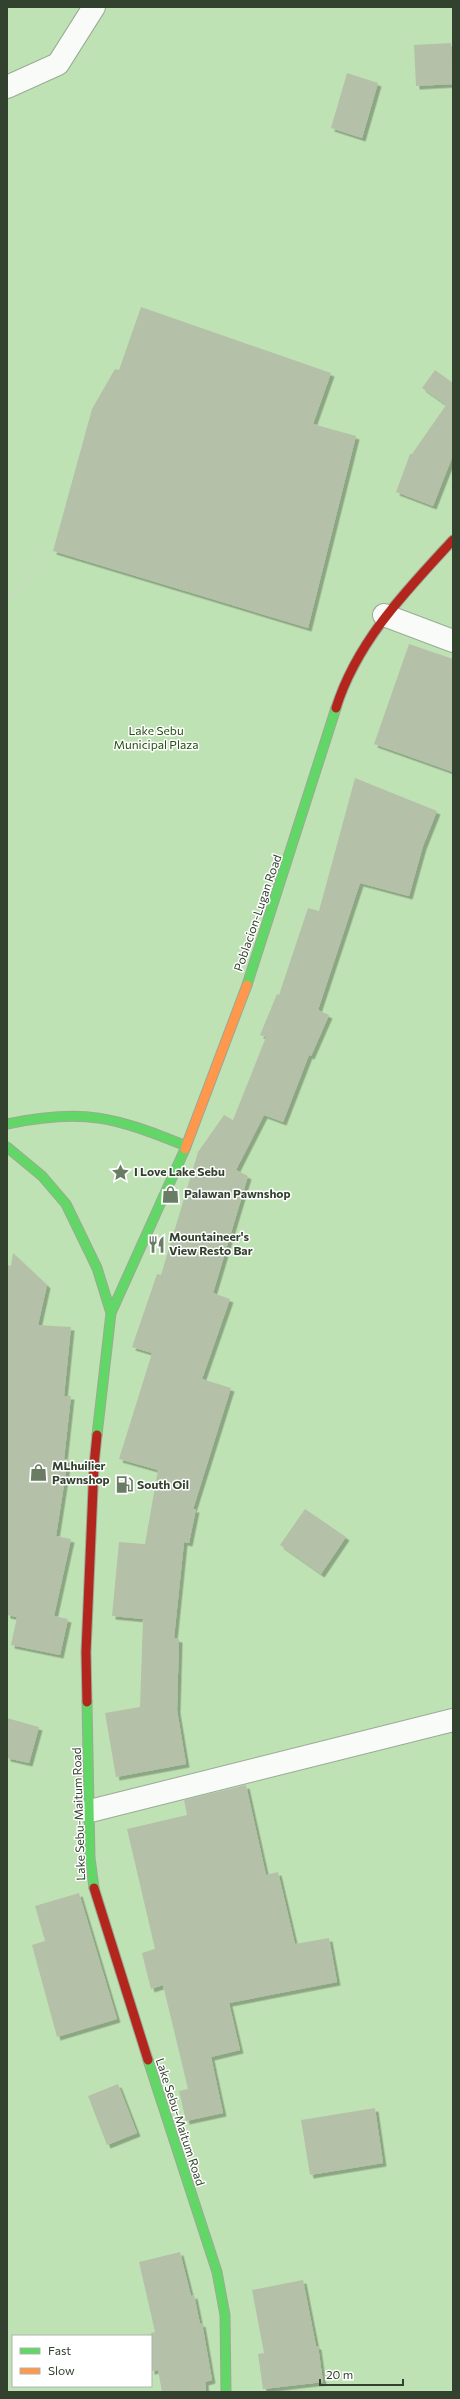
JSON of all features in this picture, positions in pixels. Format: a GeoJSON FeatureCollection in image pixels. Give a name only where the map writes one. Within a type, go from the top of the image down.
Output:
{"type":"FeatureCollection","features":[{"type":"Feature","properties":{"kind":"main road","name":"Poblacion-Lugan Road"},"geometry":{"type":"LineString","coordinates":[[111,1313],[186,1146],[235,1018],[276,900],[344,682],[356,657],[384,615],[453,540]]}},
{"type":"Feature","properties":{"kind":"main road"},"geometry":{"type":"LineString","coordinates":[[7,1124],[37,1118],[97,1116],[127,1123],[186,1146]]}},
{"type":"Feature","properties":{"kind":"main road"},"geometry":{"type":"LineString","coordinates":[[7,1147],[42,1176],[66,1204],[97,1268],[111,1313]]}},
{"type":"Feature","properties":{"kind":"main road","name":"Lake Sebu-Maitum Road"},"geometry":{"type":"LineString","coordinates":[[111,1313],[93,1489],[86,1652],[90,1858],[94,1892],[217,2272],[225,2315],[226,2392]]}},
{"type":"Feature","properties":{"kind":"street"},"geometry":{"type":"LineString","coordinates":[[7,87],[58,64],[94,7]]}},
{"type":"Feature","properties":{"kind":"street"},"geometry":{"type":"LineString","coordinates":[[384,615],[453,641]]}},
{"type":"Feature","properties":{"kind":"street"},"geometry":{"type":"LineString","coordinates":[[90,1811],[453,1720]]}},
{"type":"Feature","properties":{"kind":"path"},"geometry":{"type":"LineString","coordinates":[[7,601],[50,554]]}},
{"type":"Feature","properties":{"kind":"green space","name":"Lake Sebu Municipal Plaza"},"geometry":{"type":"Polygon","coordinates":[[[7,7],[453,7],[453,2392],[7,2392],[7,7]]]}},
{"type":"Feature","properties":{"kind":"building"},"geometry":{"type":"Polygon","coordinates":[[[451,43],[453,84],[416,86],[414,45],[451,43]]]}},
{"type":"Feature","properties":{"kind":"building"},"geometry":{"type":"Polygon","coordinates":[[[347,73],[378,83],[362,138],[331,128],[347,73]]]}},
{"type":"Feature","properties":{"kind":"building"},"geometry":{"type":"Polygon","coordinates":[[[141,307],[331,373],[313,424],[356,436],[308,628],[53,551],[92,409],[115,369],[119,370],[141,307]]]}},
{"type":"Feature","properties":{"kind":"building"},"geometry":{"type":"Polygon","coordinates":[[[435,370],[453,383],[453,455],[433,506],[396,492],[410,454],[412,454],[446,405],[422,388],[435,370]]]}},
{"type":"Feature","properties":{"kind":"building"},"geometry":{"type":"Polygon","coordinates":[[[409,644],[453,659],[453,772],[374,744],[409,644]]]}},
{"type":"Feature","properties":{"kind":"building"},"geometry":{"type":"Polygon","coordinates":[[[355,778],[437,811],[423,846],[409,896],[360,883],[318,1010],[329,1015],[311,1056],[309,1055],[283,1122],[264,1115],[236,1170],[248,1176],[213,1293],[230,1299],[202,1379],[231,1388],[193,1509],[196,1509],[189,1543],[184,1542],[174,1638],[179,1639],[177,1710],[186,1764],[116,1777],[105,1713],[140,1707],[143,1619],[112,1616],[119,1542],[145,1544],[158,1470],[119,1459],[152,1353],[132,1347],[157,1274],[161,1275],[198,1152],[224,1115],[233,1120],[266,1037],[260,1035],[277,994],[279,995],[308,908],[319,911],[355,778]]]}},
{"type":"Feature","properties":{"kind":"building"},"geometry":{"type":"Polygon","coordinates":[[[13,1253],[47,1285],[38,1325],[71,1327],[64,1396],[71,1396],[64,1459],[68,1459],[56,1536],[71,1539],[54,1616],[68,1619],[60,1655],[11,1645],[17,1617],[7,1615],[7,1265],[11,1266],[13,1253]]]}},
{"type":"Feature","properties":{"kind":"building"},"geometry":{"type":"Polygon","coordinates":[[[305,1509],[346,1537],[321,1574],[280,1545],[305,1509]]]}},
{"type":"Feature","properties":{"kind":"building"},"geometry":{"type":"Polygon","coordinates":[[[7,1718],[39,1727],[29,1763],[7,1758],[7,1718]]]}},
{"type":"Feature","properties":{"kind":"building"},"geometry":{"type":"Polygon","coordinates":[[[246,1785],[266,1875],[278,1872],[295,1944],[329,1938],[337,1982],[229,2003],[240,2050],[211,2057],[223,2113],[186,2121],[179,2091],[188,2089],[163,1985],[151,1989],[142,1953],[155,1949],[127,1829],[187,1815],[184,1800],[246,1785]]]}},
{"type":"Feature","properties":{"kind":"building"},"geometry":{"type":"Polygon","coordinates":[[[79,1893],[117,2019],[57,2037],[32,1945],[45,1941],[35,1906],[79,1893]]]}},
{"type":"Feature","properties":{"kind":"building"},"geometry":{"type":"Polygon","coordinates":[[[118,2084],[137,2133],[107,2145],[88,2096],[118,2084]]]}},
{"type":"Feature","properties":{"kind":"building"},"geometry":{"type":"Polygon","coordinates":[[[375,2108],[383,2163],[310,2175],[301,2120],[375,2108]]]}},
{"type":"Feature","properties":{"kind":"building"},"geometry":{"type":"Polygon","coordinates":[[[180,2252],[191,2296],[194,2295],[200,2324],[202,2323],[212,2380],[205,2382],[206,2392],[162,2392],[158,2370],[152,2371],[151,2333],[155,2332],[139,2262],[180,2252]]]}},
{"type":"Feature","properties":{"kind":"building"},"geometry":{"type":"Polygon","coordinates":[[[303,2280],[316,2346],[318,2346],[323,2382],[263,2389],[258,2354],[264,2353],[252,2290],[303,2280]]]}},
{"type":"Feature","properties":{"kind":"traffic: fast"},"geometry":{"type":"LineString","coordinates":[[247,985],[336,708]]}},
{"type":"Feature","properties":{"kind":"traffic: fast"},"geometry":{"type":"LineString","coordinates":[[7,1124],[34,1119],[58,1117],[79,1116],[99,1118],[139,1128],[186,1146]]}},
{"type":"Feature","properties":{"kind":"traffic: fast"},"geometry":{"type":"LineString","coordinates":[[7,1147],[42,1176],[66,1204],[97,1268],[111,1313],[97,1435]]}},
{"type":"Feature","properties":{"kind":"traffic: fast"},"geometry":{"type":"LineString","coordinates":[[111,1313],[185,1149]]}},
{"type":"Feature","properties":{"kind":"traffic: fast"},"geometry":{"type":"LineString","coordinates":[[87,1702],[90,1858],[94,1888]]}},
{"type":"Feature","properties":{"kind":"traffic: fast"},"geometry":{"type":"LineString","coordinates":[[148,2060],[217,2272],[225,2315],[226,2392]]}},
{"type":"Feature","properties":{"kind":"traffic: slow"},"geometry":{"type":"LineString","coordinates":[[185,1149],[247,985]]}},
{"type":"Feature","properties":{"kind":"traffic: jam"},"geometry":{"type":"LineString","coordinates":[[336,708],[345,684],[370,639],[401,598],[453,540]]}},
{"type":"Feature","properties":{"kind":"traffic: jam"},"geometry":{"type":"LineString","coordinates":[[87,1702],[86,1652],[94,1465],[97,1435]]}},
{"type":"Feature","properties":{"kind":"traffic: jam"},"geometry":{"type":"LineString","coordinates":[[94,1888],[148,2060]]}},
{"type":"Feature","properties":{"kind":"place","name":"I Love Lake Sebu"},"geometry":{"type":"Point","coordinates":[121,1172]}},
{"type":"Feature","properties":{"kind":"place","name":"Palawan Pawnshop"},"geometry":{"type":"Point","coordinates":[171,1194]}},
{"type":"Feature","properties":{"kind":"place","name":"Mountaineer's View Resto Bar"},"geometry":{"type":"Point","coordinates":[156,1244]}},
{"type":"Feature","properties":{"kind":"place","name":"MLhuilier Pawnshop"},"geometry":{"type":"Point","coordinates":[39,1473]}},
{"type":"Feature","properties":{"kind":"place","name":"South Oil"},"geometry":{"type":"Point","coordinates":[124,1485]}}]}
